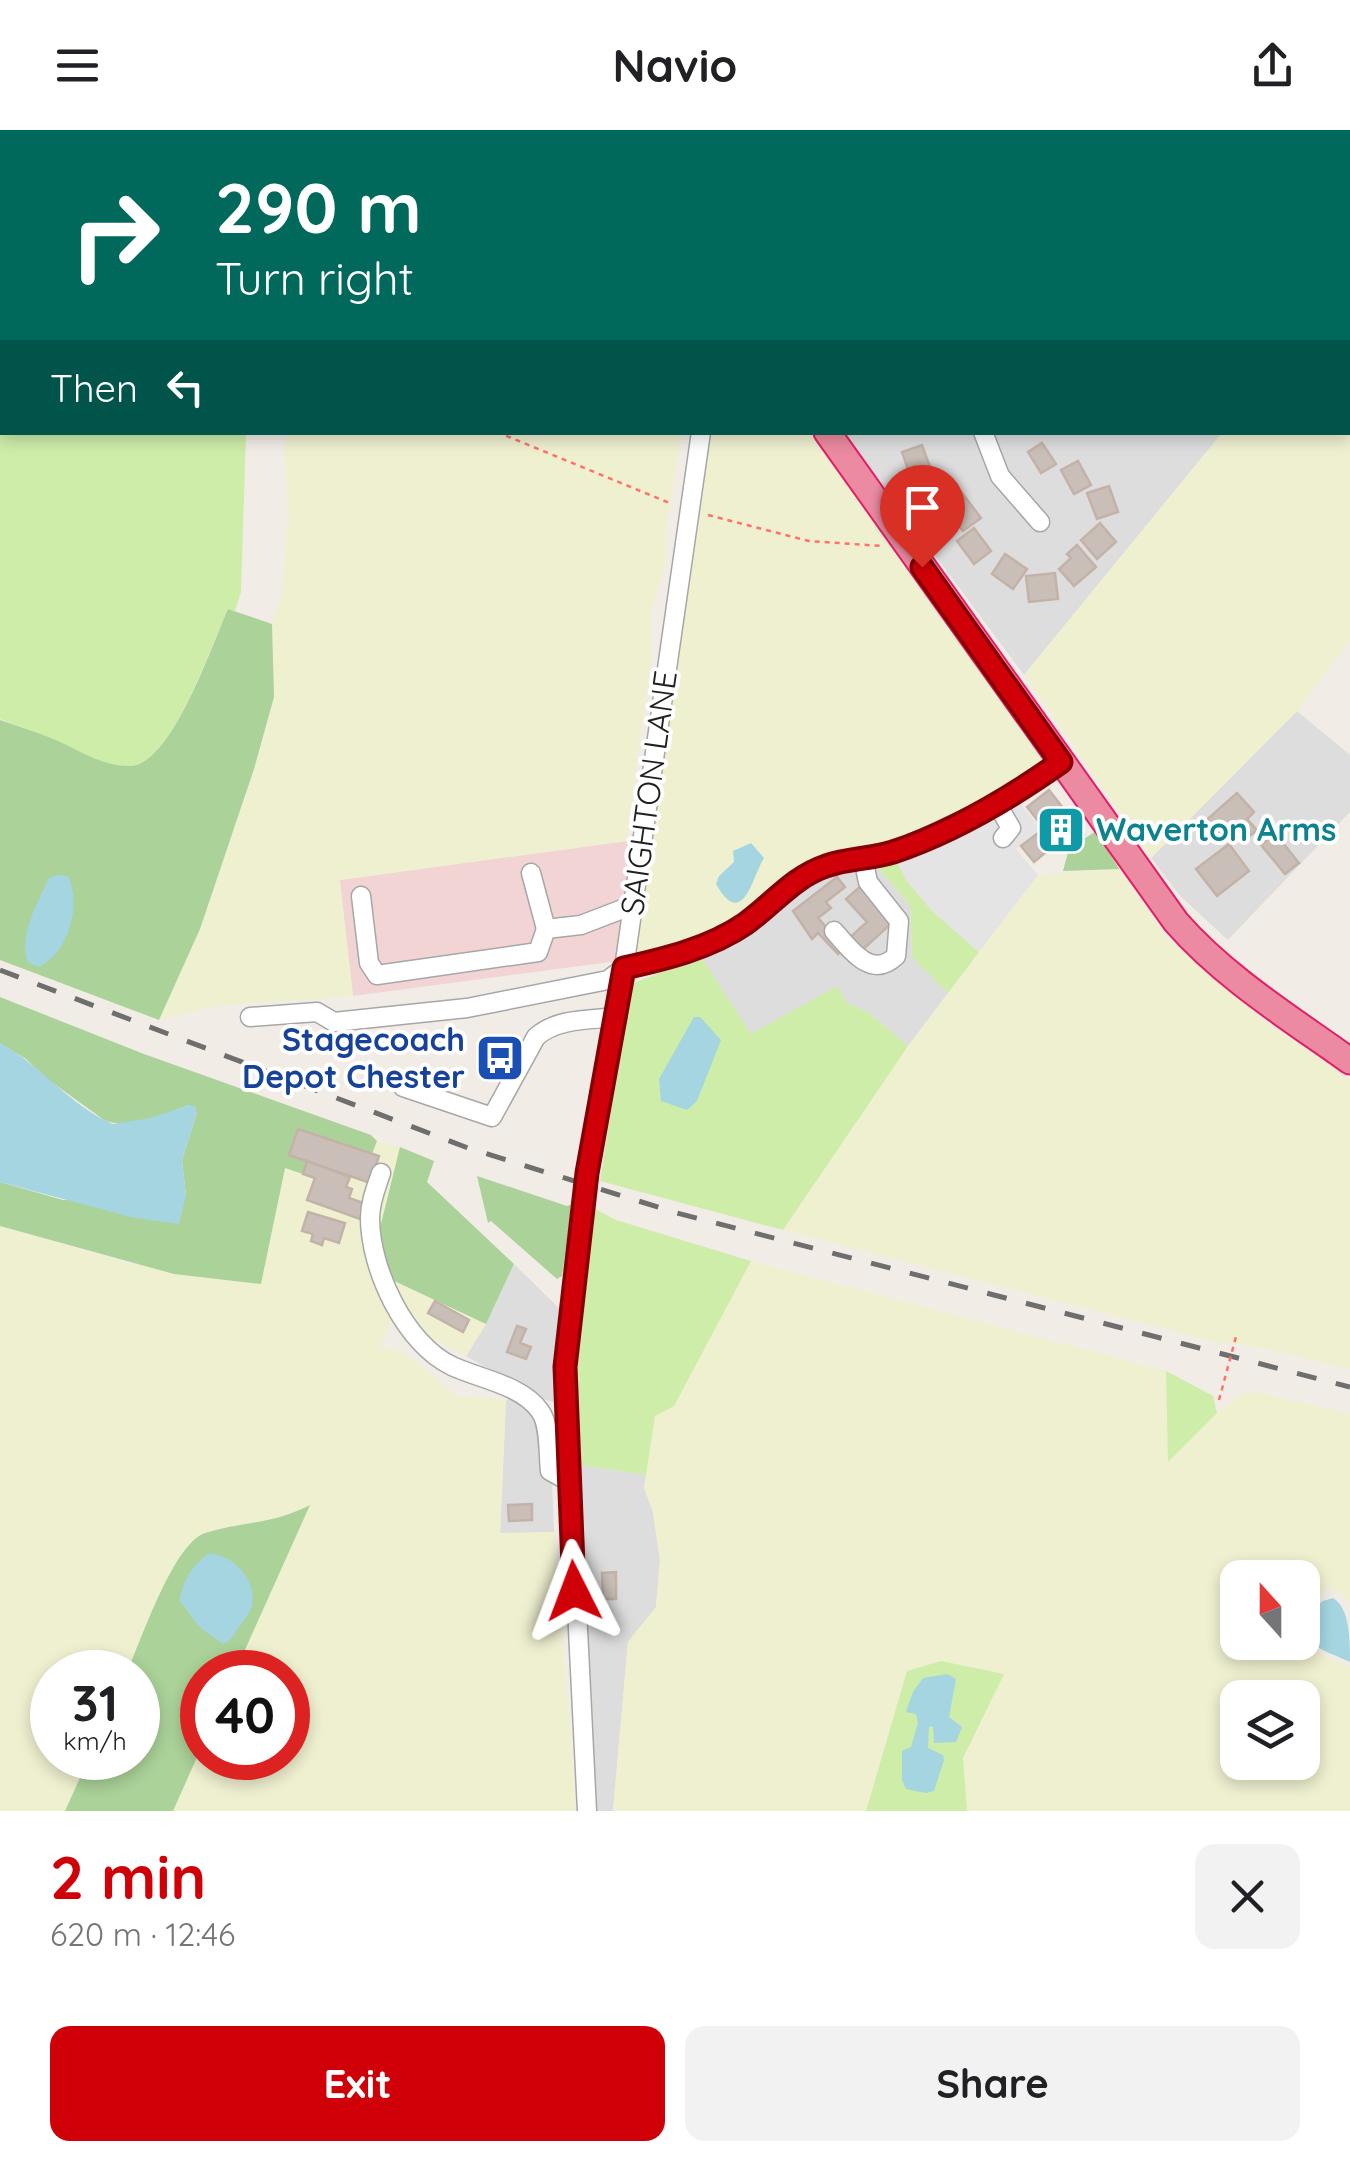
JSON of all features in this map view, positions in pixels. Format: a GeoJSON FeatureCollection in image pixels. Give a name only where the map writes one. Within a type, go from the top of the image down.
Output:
{"type":"FeatureCollection","features":[{"type":"Feature","properties":{"kind":"highway"},"geometry":{"type":"LineString","coordinates":[[829,435],[1176,922],[1199,949],[1350,1061]]}},
{"type":"Feature","properties":{"kind":"street","name":"SAIGHTON LANE"},"geometry":{"type":"LineString","coordinates":[[587,1811],[565,1367],[587,1173],[624,968],[701,435]]}},
{"type":"Feature","properties":{"kind":"street"},"geometry":{"type":"LineString","coordinates":[[984,435],[1000,476],[1040,522]]}},
{"type":"Feature","properties":{"kind":"street"},"geometry":{"type":"LineString","coordinates":[[250,1017],[317,1012],[334,1022],[467,1008],[608,980],[624,968],[658,961],[729,934],[802,878],[826,866],[891,852],[997,804],[1061,762]]}},
{"type":"Feature","properties":{"kind":"street"},"geometry":{"type":"LineString","coordinates":[[997,804],[1011,828],[1003,838]]}},
{"type":"Feature","properties":{"kind":"street"},"geometry":{"type":"LineString","coordinates":[[834,930],[855,955],[870,965],[885,964],[896,956],[900,921],[868,882],[863,858]]}},
{"type":"Feature","properties":{"kind":"street"},"geometry":{"type":"LineString","coordinates":[[361,896],[370,964],[377,975],[538,952],[546,929],[531,873]]}},
{"type":"Feature","properties":{"kind":"street"},"geometry":{"type":"LineString","coordinates":[[546,929],[582,925],[633,905]]}},
{"type":"Feature","properties":{"kind":"street"},"geometry":{"type":"LineString","coordinates":[[403,1088],[492,1118],[536,1037],[545,1029],[616,1017]]}},
{"type":"Feature","properties":{"kind":"street"},"geometry":{"type":"LineString","coordinates":[[380,1173],[370,1218],[374,1246],[402,1320],[418,1344],[448,1365],[526,1396],[543,1413],[550,1471],[568,1481]]}},
{"type":"Feature","properties":{"kind":"path"},"geometry":{"type":"LineString","coordinates":[[504,435],[690,510],[808,541],[890,546],[904,540]]}},
{"type":"Feature","properties":{"kind":"path"},"geometry":{"type":"LineString","coordinates":[[1219,1400],[1237,1333]]}},
{"type":"Feature","properties":{"kind":"shaded area"},"geometry":{"type":"Polygon","coordinates":[[[845,435],[1220,435],[1024,675],[845,435]]]}},
{"type":"Feature","properties":{"kind":"shaded area"},"geometry":{"type":"Polygon","coordinates":[[[1297,711],[1350,755],[1350,812],[1228,940],[1180,896],[1151,858],[1297,711]]]}},
{"type":"Feature","properties":{"kind":"shaded area"},"geometry":{"type":"Polygon","coordinates":[[[1016,798],[1040,828],[1016,849],[1038,875],[979,952],[931,910],[906,880],[896,860],[994,813],[1016,798]]]}},
{"type":"Feature","properties":{"kind":"shaded area"},"geometry":{"type":"Polygon","coordinates":[[[642,839],[625,960],[353,996],[339,880],[642,839]]]}},
{"type":"Feature","properties":{"kind":"shaded area"},"geometry":{"type":"Polygon","coordinates":[[[879,869],[910,905],[912,957],[948,993],[908,1046],[868,1012],[847,1003],[837,987],[751,1035],[701,957],[733,947],[813,882],[841,872],[879,869]]]}},
{"type":"Feature","properties":{"kind":"shaded area"},"geometry":{"type":"Polygon","coordinates":[[[514,1264],[563,1312],[556,1403],[466,1356],[514,1264]]]}},
{"type":"Feature","properties":{"kind":"shaded area"},"geometry":{"type":"Polygon","coordinates":[[[511,1396],[550,1428],[554,1532],[500,1534],[506,1401],[511,1396]]]}},
{"type":"Feature","properties":{"kind":"shaded area"},"geometry":{"type":"Polygon","coordinates":[[[575,1464],[646,1475],[644,1488],[653,1512],[660,1560],[656,1607],[628,1642],[613,1811],[597,1811],[575,1464]]]}},
{"type":"Feature","properties":{"kind":"green space"},"geometry":{"type":"Polygon","coordinates":[[[0,435],[246,435],[241,592],[235,611],[228,609],[175,726],[160,746],[145,761],[118,765],[0,719],[0,435]]]}},
{"type":"Feature","properties":{"kind":"green space"},"geometry":{"type":"Polygon","coordinates":[[[288,435],[682,435],[667,522],[665,565],[652,608],[651,660],[626,841],[340,880],[353,996],[216,1006],[159,1020],[200,929],[274,697],[272,624],[282,591],[288,514],[284,449],[288,435]]]}},
{"type":"Feature","properties":{"kind":"green space"},"geometry":{"type":"Polygon","coordinates":[[[701,435],[828,435],[1061,762],[920,840],[826,866],[750,921],[624,968],[701,435]]]}},
{"type":"Feature","properties":{"kind":"green space"},"geometry":{"type":"Polygon","coordinates":[[[1220,435],[1350,435],[1350,639],[1297,711],[1151,858],[1024,675],[1220,435]]]}},
{"type":"Feature","properties":{"kind":"green space"},"geometry":{"type":"Polygon","coordinates":[[[228,609],[272,624],[274,697],[200,929],[159,1020],[0,960],[0,720],[108,763],[130,766],[146,760],[161,746],[189,700],[228,609]]]}},
{"type":"Feature","properties":{"kind":"green space"},"geometry":{"type":"Polygon","coordinates":[[[1096,831],[1119,869],[1063,871],[1069,849],[1096,831]]]}},
{"type":"Feature","properties":{"kind":"green space"},"geometry":{"type":"Polygon","coordinates":[[[896,860],[922,898],[979,952],[948,993],[912,957],[910,905],[879,869],[896,860]]]}},
{"type":"Feature","properties":{"kind":"green space"},"geometry":{"type":"Polygon","coordinates":[[[1119,869],[1167,938],[1267,1023],[1350,1079],[1350,1369],[1257,1347],[1212,1341],[783,1230],[908,1046],[1038,875],[1119,869]]]}},
{"type":"Feature","properties":{"kind":"green space"},"geometry":{"type":"Polygon","coordinates":[[[701,957],[751,1034],[837,986],[847,1003],[868,1012],[908,1046],[783,1230],[600,1181],[631,984],[701,957]]]}},
{"type":"Feature","properties":{"kind":"green space"},"geometry":{"type":"Polygon","coordinates":[[[0,997],[144,1054],[371,1135],[377,1141],[372,1154],[307,1161],[303,1174],[285,1168],[261,1284],[174,1274],[0,1226],[0,1182],[63,1200],[186,1196],[182,1160],[197,1113],[189,1105],[136,1122],[104,1120],[0,1043],[0,997]]]}},
{"type":"Feature","properties":{"kind":"green space"},"geometry":{"type":"Polygon","coordinates":[[[298,1129],[371,1154],[377,1141],[400,1147],[379,1232],[390,1279],[486,1324],[466,1356],[393,1319],[380,1346],[404,1353],[456,1396],[506,1400],[500,1533],[554,1532],[576,1811],[173,1811],[187,1780],[310,1780],[310,1650],[245,1650],[308,1506],[284,1519],[204,1533],[177,1562],[137,1650],[30,1650],[30,1780],[79,1780],[65,1811],[0,1811],[0,1226],[138,1266],[285,1167],[307,1161],[289,1155],[298,1129]]]}},
{"type":"Feature","properties":{"kind":"green space"},"geometry":{"type":"Polygon","coordinates":[[[400,1147],[434,1161],[427,1182],[514,1264],[486,1324],[390,1279],[379,1232],[400,1147]]]}},
{"type":"Feature","properties":{"kind":"green space"},"geometry":{"type":"Polygon","coordinates":[[[477,1176],[567,1206],[572,1204],[562,1276],[557,1279],[491,1221],[488,1223],[477,1176]]]}},
{"type":"Feature","properties":{"kind":"green space"},"geometry":{"type":"Polygon","coordinates":[[[595,1209],[616,1220],[751,1261],[674,1406],[655,1416],[646,1475],[575,1464],[572,1378],[595,1209]]]}},
{"type":"Feature","properties":{"kind":"green space"},"geometry":{"type":"Polygon","coordinates":[[[751,1261],[1166,1371],[1169,1461],[1217,1413],[1245,1392],[1350,1414],[1350,1606],[1343,1594],[1327,1588],[1320,1595],[1320,1560],[1220,1560],[1220,1660],[1320,1660],[1320,1654],[1350,1667],[1350,1811],[967,1811],[963,1758],[1003,1674],[941,1661],[887,1735],[866,1811],[613,1811],[628,1642],[656,1607],[660,1560],[653,1512],[644,1488],[655,1415],[674,1405],[751,1261]]]}},
{"type":"Feature","properties":{"kind":"green space"},"geometry":{"type":"Polygon","coordinates":[[[1166,1371],[1213,1396],[1217,1413],[1168,1462],[1166,1371]]]}},
{"type":"Feature","properties":{"kind":"green space"},"geometry":{"type":"Polygon","coordinates":[[[310,1505],[245,1650],[180,1650],[180,1780],[187,1780],[173,1811],[65,1811],[79,1780],[160,1780],[160,1650],[136,1650],[181,1555],[205,1533],[283,1516],[310,1505]]]}},
{"type":"Feature","properties":{"kind":"green space"},"geometry":{"type":"Polygon","coordinates":[[[941,1661],[1004,1674],[963,1758],[967,1811],[866,1811],[907,1671],[941,1661]]]}},
{"type":"Feature","properties":{"kind":"water"},"geometry":{"type":"Polygon","coordinates":[[[751,843],[764,858],[746,896],[733,902],[716,884],[734,862],[733,851],[751,843]]]}},
{"type":"Feature","properties":{"kind":"water"},"geometry":{"type":"Polygon","coordinates":[[[68,876],[73,914],[58,951],[38,967],[28,962],[27,930],[49,878],[68,876]]]}},
{"type":"Feature","properties":{"kind":"water"},"geometry":{"type":"Polygon","coordinates":[[[694,1017],[700,1017],[721,1040],[697,1101],[687,1110],[661,1101],[659,1079],[694,1017]]]}},
{"type":"Feature","properties":{"kind":"water"},"geometry":{"type":"Polygon","coordinates":[[[0,1043],[83,1107],[113,1124],[195,1106],[197,1113],[182,1160],[186,1196],[179,1224],[130,1217],[0,1182],[0,1043]]]}},
{"type":"Feature","properties":{"kind":"water"},"geometry":{"type":"Polygon","coordinates":[[[210,1553],[242,1570],[253,1596],[248,1614],[223,1644],[199,1627],[180,1601],[189,1574],[210,1553]]]}},
{"type":"Feature","properties":{"kind":"water"},"geometry":{"type":"Polygon","coordinates":[[[1333,1598],[1343,1609],[1350,1662],[1320,1648],[1323,1601],[1333,1598]]]}},
{"type":"Feature","properties":{"kind":"water"},"geometry":{"type":"Polygon","coordinates":[[[947,1674],[956,1679],[949,1717],[962,1727],[956,1742],[934,1743],[933,1726],[929,1727],[928,1748],[943,1755],[944,1760],[934,1791],[906,1789],[902,1780],[902,1751],[911,1747],[918,1723],[916,1714],[906,1712],[913,1692],[923,1678],[947,1674]]]}},
{"type":"Feature","properties":{"kind":"building"},"geometry":{"type":"Polygon","coordinates":[[[1042,443],[1056,464],[1041,473],[1028,452],[1042,443]]]}},
{"type":"Feature","properties":{"kind":"building"},"geometry":{"type":"Polygon","coordinates":[[[922,445],[931,470],[911,478],[902,452],[922,445]]]}},
{"type":"Feature","properties":{"kind":"building"},"geometry":{"type":"Polygon","coordinates":[[[1078,461],[1091,485],[1074,494],[1061,470],[1078,461]]]}},
{"type":"Feature","properties":{"kind":"building"},"geometry":{"type":"Polygon","coordinates":[[[931,475],[949,499],[933,510],[916,487],[931,475]]]}},
{"type":"Feature","properties":{"kind":"building"},"geometry":{"type":"Polygon","coordinates":[[[1109,486],[1118,512],[1097,519],[1087,493],[1109,486]]]}},
{"type":"Feature","properties":{"kind":"building"},"geometry":{"type":"Polygon","coordinates":[[[962,493],[981,518],[963,531],[945,507],[962,493]]]}},
{"type":"Feature","properties":{"kind":"building"},"geometry":{"type":"Polygon","coordinates":[[[1100,523],[1116,542],[1097,559],[1081,540],[1100,523]]]}},
{"type":"Feature","properties":{"kind":"building"},"geometry":{"type":"Polygon","coordinates":[[[974,528],[991,551],[974,564],[957,541],[974,528]]]}},
{"type":"Feature","properties":{"kind":"building"},"geometry":{"type":"Polygon","coordinates":[[[1077,545],[1096,567],[1074,586],[1059,569],[1077,545]]]}},
{"type":"Feature","properties":{"kind":"building"},"geometry":{"type":"Polygon","coordinates":[[[1005,554],[1027,569],[1013,589],[992,574],[1005,554]]]}},
{"type":"Feature","properties":{"kind":"building"},"geometry":{"type":"Polygon","coordinates":[[[1055,573],[1058,599],[1029,602],[1026,576],[1055,573]]]}},
{"type":"Feature","properties":{"kind":"building","name":"Waverton Arms"},"geometry":{"type":"Polygon","coordinates":[[[1049,790],[1084,835],[1064,850],[1058,842],[1034,862],[1021,846],[1047,826],[1027,807],[1049,790]]]}},
{"type":"Feature","properties":{"kind":"building"},"geometry":{"type":"Polygon","coordinates":[[[1237,793],[1254,812],[1247,819],[1257,830],[1247,838],[1232,822],[1215,837],[1203,823],[1237,793]]]}},
{"type":"Feature","properties":{"kind":"building"},"geometry":{"type":"Polygon","coordinates":[[[1275,833],[1299,863],[1285,874],[1261,845],[1275,833]]]}},
{"type":"Feature","properties":{"kind":"building"},"geometry":{"type":"Polygon","coordinates":[[[1229,844],[1249,871],[1217,896],[1196,869],[1229,844]]]}},
{"type":"Feature","properties":{"kind":"building"},"geometry":{"type":"Polygon","coordinates":[[[837,877],[845,887],[826,902],[831,908],[818,918],[845,948],[838,954],[818,933],[812,939],[793,911],[837,877]]]}},
{"type":"Feature","properties":{"kind":"building"},"geometry":{"type":"Polygon","coordinates":[[[862,885],[894,921],[858,954],[846,941],[867,922],[846,899],[862,885]]]}},
{"type":"Feature","properties":{"kind":"building"},"geometry":{"type":"Polygon","coordinates":[[[298,1129],[379,1156],[370,1183],[289,1155],[298,1129]]]}},
{"type":"Feature","properties":{"kind":"building"},"geometry":{"type":"Polygon","coordinates":[[[307,1161],[350,1177],[346,1187],[352,1189],[349,1198],[366,1204],[360,1219],[307,1200],[315,1178],[303,1174],[307,1161]]]}},
{"type":"Feature","properties":{"kind":"building"},"geometry":{"type":"Polygon","coordinates":[[[308,1212],[345,1223],[339,1243],[324,1238],[322,1245],[311,1241],[313,1234],[302,1231],[308,1212]]]}},
{"type":"Feature","properties":{"kind":"building"},"geometry":{"type":"Polygon","coordinates":[[[435,1301],[469,1320],[463,1332],[428,1313],[435,1301]]]}},
{"type":"Feature","properties":{"kind":"building"},"geometry":{"type":"Polygon","coordinates":[[[517,1326],[526,1329],[520,1343],[531,1347],[526,1359],[507,1352],[517,1326]]]}},
{"type":"Feature","properties":{"kind":"building"},"geometry":{"type":"Polygon","coordinates":[[[532,1504],[532,1520],[509,1521],[508,1505],[532,1504]]]}},
{"type":"Feature","properties":{"kind":"building"},"geometry":{"type":"Polygon","coordinates":[[[616,1572],[616,1599],[603,1599],[602,1573],[616,1572]]]}},
{"type":"Feature","properties":{"kind":"railway"},"geometry":{"type":"LineString","coordinates":[[0,970],[468,1148],[677,1213],[1350,1387]]}},
{"type":"Feature","properties":{"kind":"place","name":"Waverton Arms"},"geometry":{"type":"Point","coordinates":[1061,830]}},
{"type":"Feature","properties":{"kind":"place","name":"Stagecoach Depot Chester"},"geometry":{"type":"Point","coordinates":[500,1058]}},
{"type":"Feature","properties":{"kind":"route"},"geometry":{"type":"LineString","coordinates":[[574,1591],[565,1367],[587,1173],[624,968],[658,961],[729,934],[802,878],[826,866],[891,852],[920,840],[1010,798],[1061,762],[922,567]]}}]}
